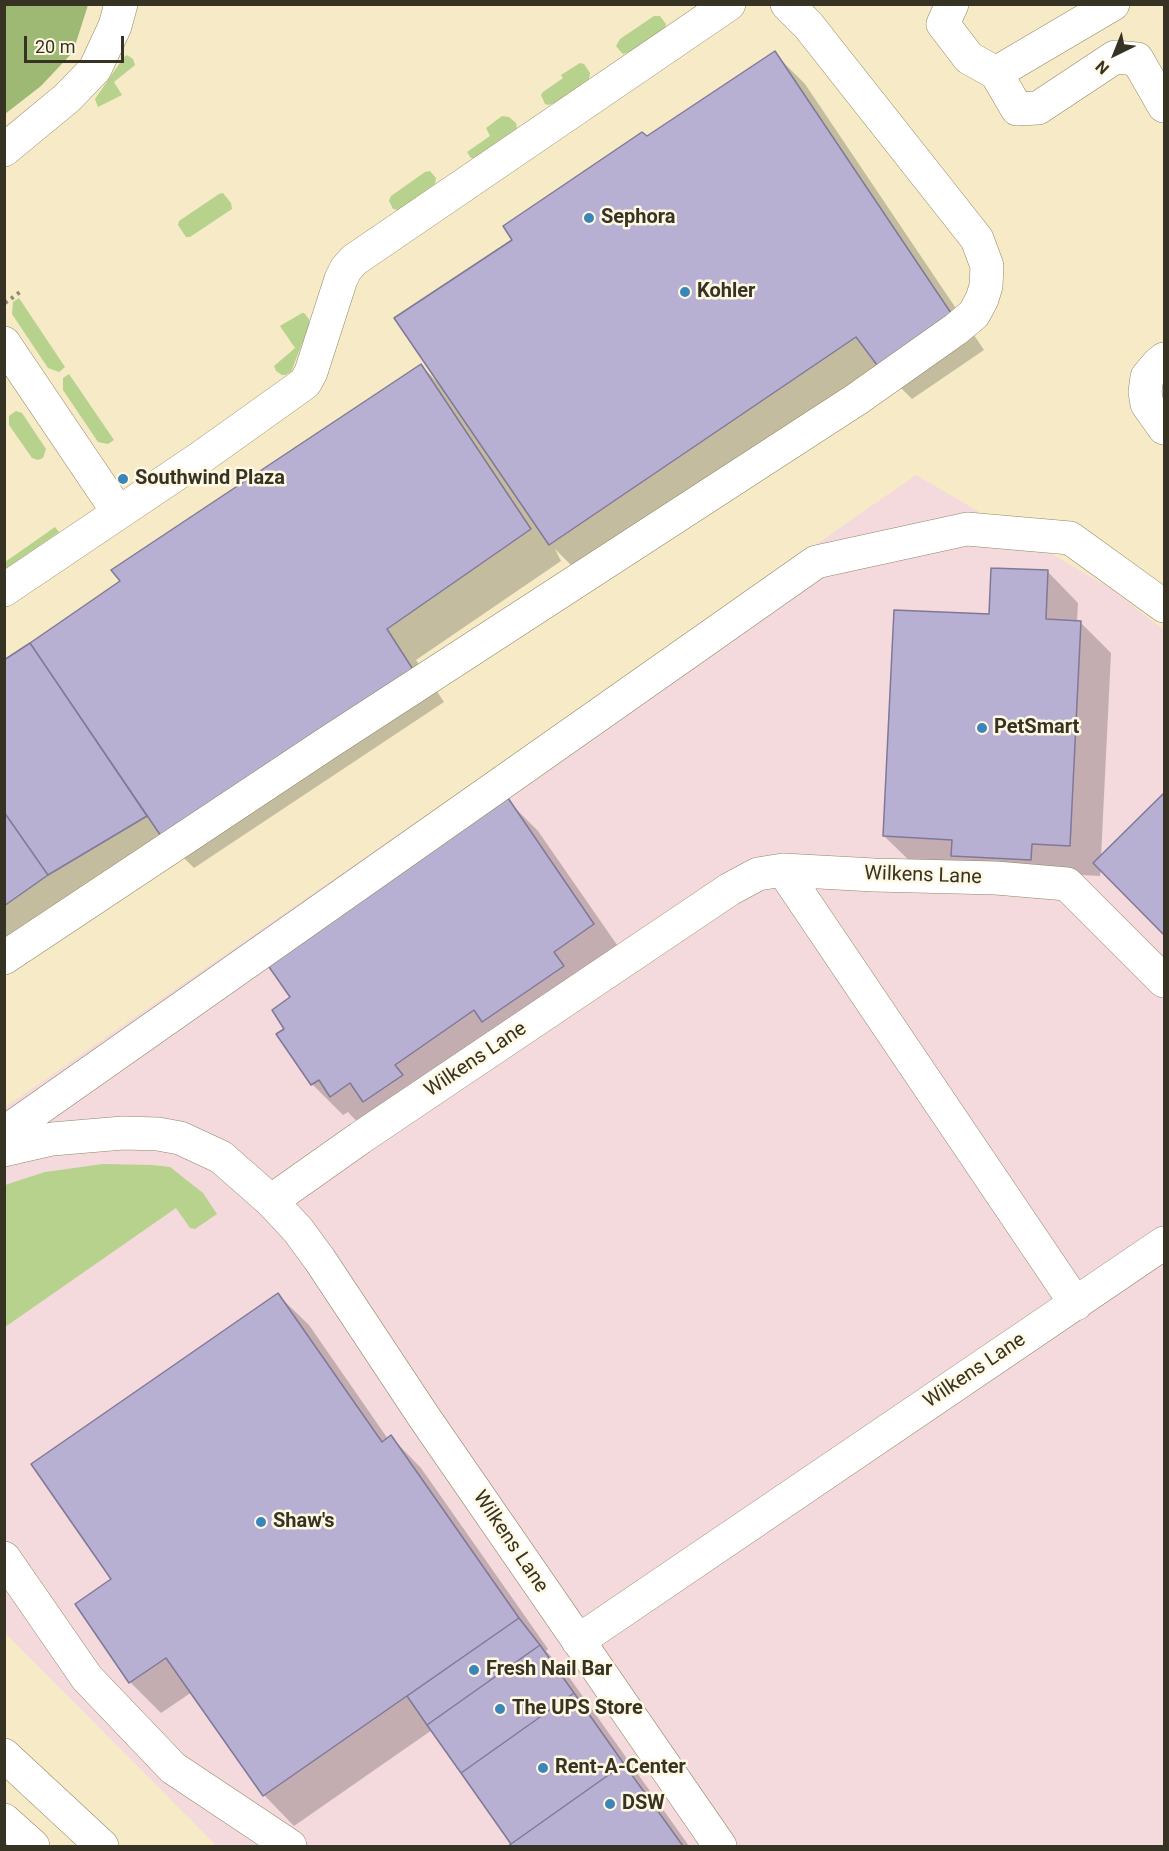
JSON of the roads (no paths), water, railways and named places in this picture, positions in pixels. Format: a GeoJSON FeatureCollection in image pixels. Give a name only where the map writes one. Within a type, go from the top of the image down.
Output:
{"type":"FeatureCollection","features":[{"type":"Feature","properties":{"kind":"street"},"geometry":{"type":"LineString","coordinates":[[4,150],[67,98],[95,69],[109,41],[121,4]]}},
{"type":"Feature","properties":{"kind":"street"},"geometry":{"type":"LineString","coordinates":[[4,590],[200,458],[305,383],[315,362],[341,279],[354,260],[729,4]]}},
{"type":"Feature","properties":{"kind":"street"},"geometry":{"type":"LineString","coordinates":[[4,958],[329,742],[857,399],[974,314],[986,286],[987,266],[977,239],[808,25],[787,4]]}},
{"type":"Feature","properties":{"kind":"street"},"geometry":{"type":"LineString","coordinates":[[952,4],[943,24],[969,58],[996,73],[1017,109],[1038,108],[1115,57],[1137,59],[1164,106]]}},
{"type":"Feature","properties":{"kind":"street"},"geometry":{"type":"LineString","coordinates":[[996,73],[1113,4]]}},
{"type":"Feature","properties":{"kind":"street"},"geometry":{"type":"LineString","coordinates":[[4,343],[118,512]]}},
{"type":"Feature","properties":{"kind":"street"},"geometry":{"type":"LineString","coordinates":[[1164,359],[1148,377],[1145,392],[1147,404],[1164,428]]}},
{"type":"Feature","properties":{"kind":"street"},"geometry":{"type":"LineString","coordinates":[[4,1133],[816,562],[967,529],[1070,538],[1164,606]]}},
{"type":"Feature","properties":{"kind":"street"},"geometry":{"type":"LineString","coordinates":[[783,870],[1076,1304]]}},
{"type":"Feature","properties":{"kind":"street","name":"Wilkens Lane"},"geometry":{"type":"LineString","coordinates":[[720,1846],[298,1230],[271,1201],[360,1138],[730,890],[758,874],[783,870],[996,878],[1067,884],[1164,981]]}},
{"type":"Feature","properties":{"kind":"street"},"geometry":{"type":"LineString","coordinates":[[4,1150],[52,1139],[123,1133],[158,1134],[180,1138],[220,1157],[271,1201]]}},
{"type":"Feature","properties":{"kind":"street","name":"Wilkens Lane"},"geometry":{"type":"LineString","coordinates":[[578,1641],[1164,1243]]}},
{"type":"Feature","properties":{"kind":"street"},"geometry":{"type":"LineString","coordinates":[[4,1558],[87,1678],[173,1768],[290,1846]]}},
{"type":"Feature","properties":{"kind":"street"},"geometry":{"type":"LineString","coordinates":[[4,1755],[102,1846]]}},
{"type":"Feature","properties":{"kind":"street"},"geometry":{"type":"LineString","coordinates":[[4,1820],[33,1846]]}},
{"type":"Feature","properties":{"kind":"place","name":"Sephora"},"geometry":{"type":"Point","coordinates":[589,218]}},
{"type":"Feature","properties":{"kind":"place","name":"Kohler"},"geometry":{"type":"Point","coordinates":[685,292]}},
{"type":"Feature","properties":{"kind":"place","name":"Southwind Plaza"},"geometry":{"type":"Point","coordinates":[123,479]}},
{"type":"Feature","properties":{"kind":"place","name":"PetSmart"},"geometry":{"type":"Point","coordinates":[982,728]}},
{"type":"Feature","properties":{"kind":"place","name":"Shaw's"},"geometry":{"type":"Point","coordinates":[261,1522]}},
{"type":"Feature","properties":{"kind":"place","name":"Fresh Nail Bar"},"geometry":{"type":"Point","coordinates":[474,1670]}},
{"type":"Feature","properties":{"kind":"place","name":"The UPS Store"},"geometry":{"type":"Point","coordinates":[500,1709]}},
{"type":"Feature","properties":{"kind":"place","name":"Rent-A-Center"},"geometry":{"type":"Point","coordinates":[543,1768]}},
{"type":"Feature","properties":{"kind":"place","name":"DSW"},"geometry":{"type":"Point","coordinates":[610,1804]}}]}
